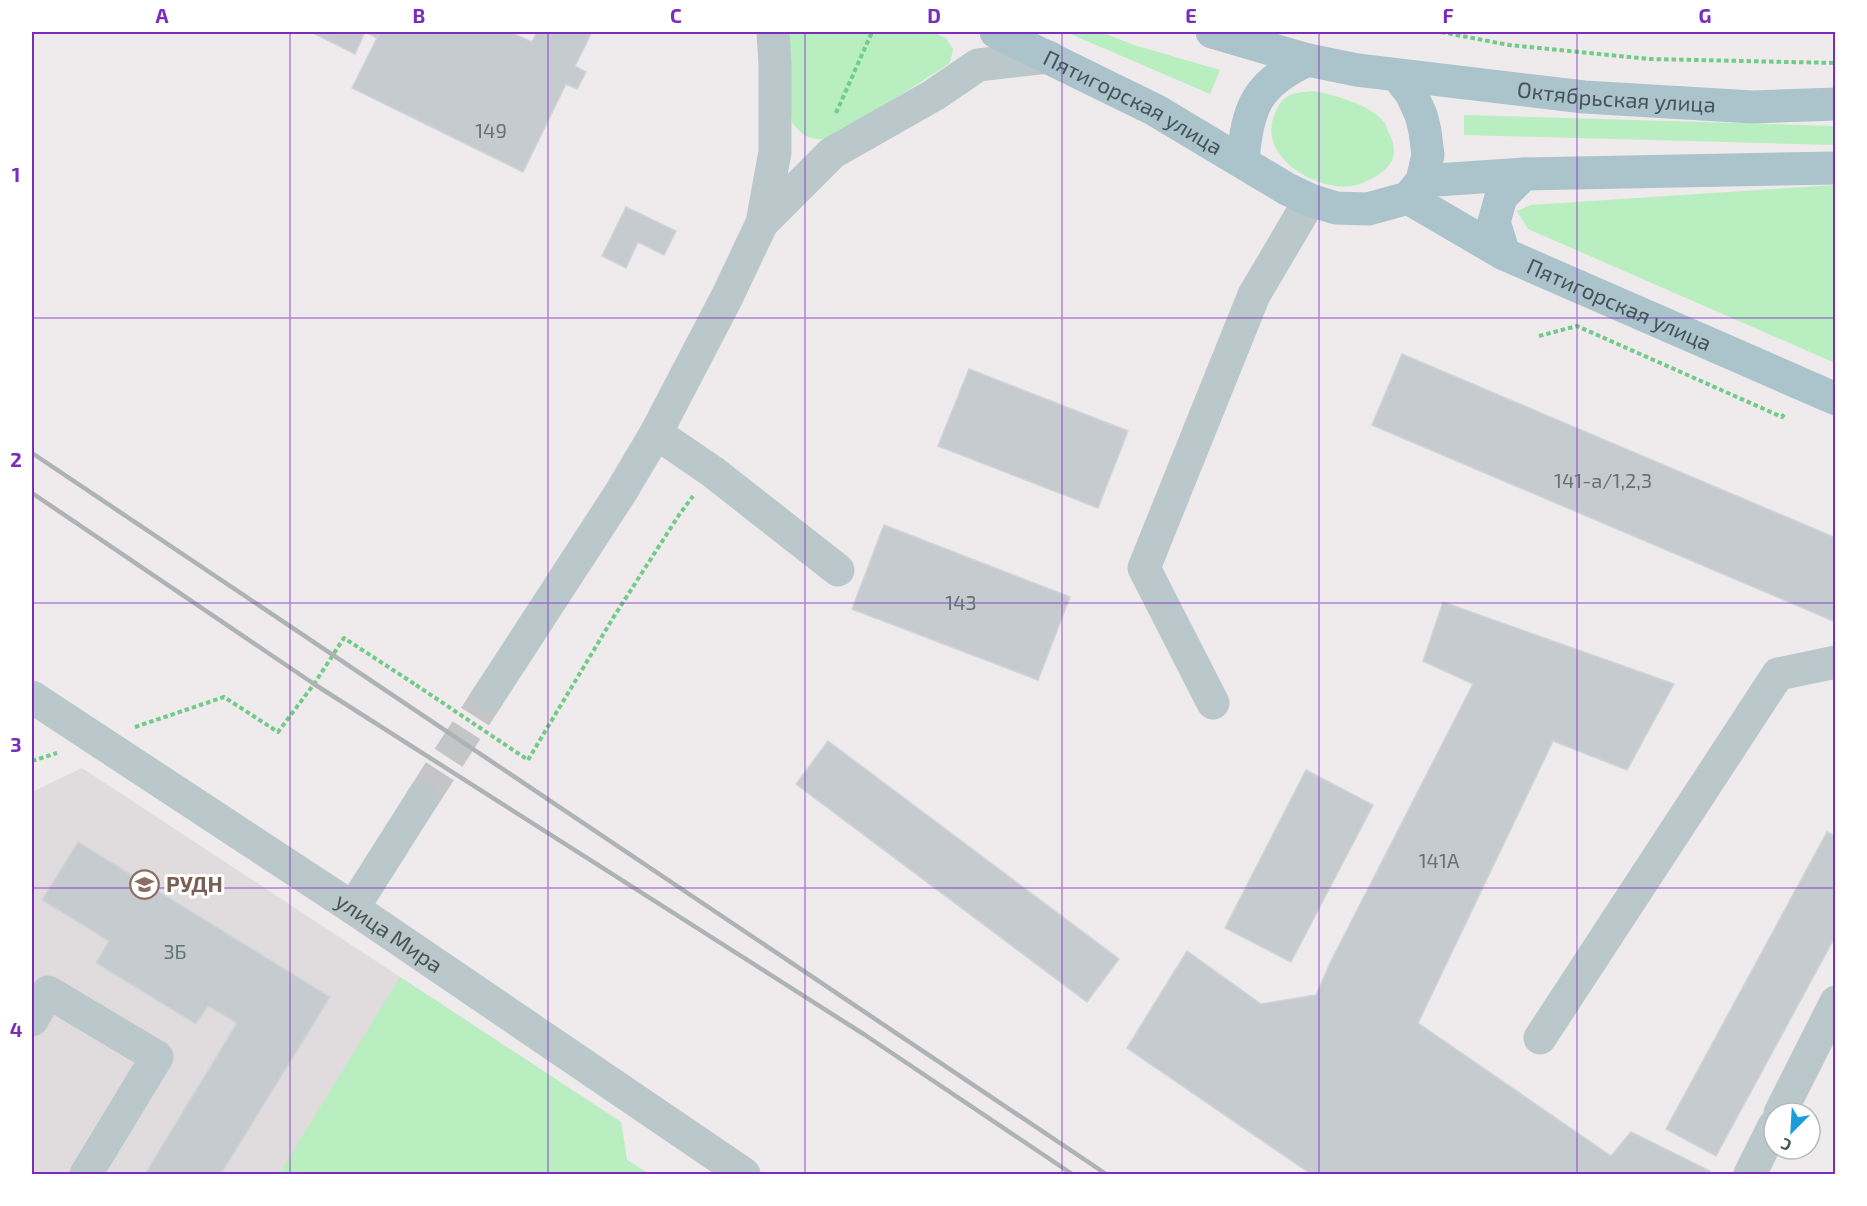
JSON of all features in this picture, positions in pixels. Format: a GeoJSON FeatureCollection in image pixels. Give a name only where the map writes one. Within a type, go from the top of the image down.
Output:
{"type":"FeatureCollection","features":[{"type":"Feature","properties":{"kind":"main road","name":"Пятигорская улица"},"geometry":{"type":"LineString","coordinates":[[996,32],[1155,110],[1256,169]]}},
{"type":"Feature","properties":{"kind":"main road"},"geometry":{"type":"LineString","coordinates":[[1212,32],[1308,60],[1397,75],[1412,93],[1425,131],[1428,155],[1415,190]]}},
{"type":"Feature","properties":{"kind":"main road"},"geometry":{"type":"LineString","coordinates":[[1308,60],[1285,70],[1265,87],[1251,109],[1245,134],[1256,169],[1310,200],[1336,208],[1368,209],[1415,190],[1524,174],[1836,168]]}},
{"type":"Feature","properties":{"kind":"main road","name":"Октябрьская улица"},"geometry":{"type":"LineString","coordinates":[[1397,75],[1584,97],[1753,107],[1836,104]]}},
{"type":"Feature","properties":{"kind":"main road"},"geometry":{"type":"LineString","coordinates":[[1504,254],[1494,222],[1501,197],[1524,174]]}},
{"type":"Feature","properties":{"kind":"main road","name":"Пятигорская улица"},"geometry":{"type":"LineString","coordinates":[[1415,190],[1504,254],[1836,399]]}},
{"type":"Feature","properties":{"kind":"street"},"geometry":{"type":"LineString","coordinates":[[489,695],[621,492],[656,433],[727,297],[762,223],[775,152],[773,32]]}},
{"type":"Feature","properties":{"kind":"street"},"geometry":{"type":"LineString","coordinates":[[762,223],[832,153],[978,65],[1049,57]]}},
{"type":"Feature","properties":{"kind":"street"},"geometry":{"type":"LineString","coordinates":[[1213,703],[1144,568],[1254,295],[1310,200]]}},
{"type":"Feature","properties":{"kind":"street"},"geometry":{"type":"LineString","coordinates":[[656,433],[713,472],[838,570]]}},
{"type":"Feature","properties":{"kind":"street"},"geometry":{"type":"LineString","coordinates":[[1540,1038],[1778,674],[1836,662]]}},
{"type":"Feature","properties":{"kind":"street","name":"улица Мира"},"geometry":{"type":"LineString","coordinates":[[32,697],[353,908],[744,1174]]}},
{"type":"Feature","properties":{"kind":"street"},"geometry":{"type":"LineString","coordinates":[[353,908],[422,799]]}},
{"type":"Feature","properties":{"kind":"street"},"geometry":{"type":"LineString","coordinates":[[32,1020],[48,992],[157,1056],[86,1174]]}},
{"type":"Feature","properties":{"kind":"street"},"geometry":{"type":"LineString","coordinates":[[1786,1101],[1836,1002]]}},
{"type":"Feature","properties":{"kind":"street"},"geometry":{"type":"LineString","coordinates":[[1750,1174],[1762,1150]]}},
{"type":"Feature","properties":{"kind":"path"},"geometry":{"type":"LineString","coordinates":[[832,153],[836,114],[872,32]]}},
{"type":"Feature","properties":{"kind":"path"},"geometry":{"type":"LineString","coordinates":[[1441,32],[1509,45],[1650,59],[1836,63]]}},
{"type":"Feature","properties":{"kind":"path"},"geometry":{"type":"LineString","coordinates":[[32,761],[225,697],[278,732],[314,684],[344,638],[528,760],[613,618],[679,515],[713,472]]}},
{"type":"Feature","properties":{"kind":"shaded area","name":"РУДН"},"geometry":{"type":"Polygon","coordinates":[[[82,768],[621,1122],[627,1160],[649,1174],[32,1174],[32,792],[82,768]]]}},
{"type":"Feature","properties":{"kind":"green space"},"geometry":{"type":"Polygon","coordinates":[[[785,32],[932,32],[946,38],[953,49],[950,63],[834,138],[815,139],[805,135],[792,122],[785,32]]]}},
{"type":"Feature","properties":{"kind":"green space"},"geometry":{"type":"Polygon","coordinates":[[[1066,32],[1101,32],[1134,45],[1220,70],[1210,94],[1066,32]]]}},
{"type":"Feature","properties":{"kind":"green space"},"geometry":{"type":"Polygon","coordinates":[[[1313,91],[1361,105],[1383,121],[1393,142],[1394,150],[1386,169],[1365,182],[1350,186],[1333,185],[1316,181],[1285,161],[1276,147],[1271,132],[1275,112],[1282,101],[1290,95],[1313,91]]]}},
{"type":"Feature","properties":{"kind":"green space"},"geometry":{"type":"Polygon","coordinates":[[[1464,115],[1835,126],[1835,145],[1464,135],[1464,115]]]}},
{"type":"Feature","properties":{"kind":"green space"},"geometry":{"type":"Polygon","coordinates":[[[1835,185],[1835,363],[1528,229],[1517,211],[1531,205],[1835,185]]]}},
{"type":"Feature","properties":{"kind":"green space"},"geometry":{"type":"Polygon","coordinates":[[[400,977],[621,1122],[627,1160],[649,1174],[279,1174],[400,977]]]}},
{"type":"Feature","properties":{"kind":"building"},"geometry":{"type":"Polygon","coordinates":[[[317,32],[365,32],[355,54],[315,34],[317,32]]]}},
{"type":"Feature","properties":{"kind":"building"},"geometry":{"type":"Polygon","coordinates":[[[365,32],[380,32],[377,38],[365,32]]]}},
{"type":"Feature","properties":{"kind":"building"},"geometry":{"type":"Polygon","coordinates":[[[380,32],[510,32],[532,42],[537,32],[592,32],[575,66],[586,72],[577,89],[566,84],[523,172],[352,88],[380,32]]]}},
{"type":"Feature","properties":{"kind":"building"},"geometry":{"type":"Polygon","coordinates":[[[626,207],[676,231],[664,255],[638,242],[626,268],[602,256],[626,207]]]}},
{"type":"Feature","properties":{"kind":"building"},"geometry":{"type":"Polygon","coordinates":[[[1402,354],[1836,538],[1836,622],[1372,425],[1402,354]]]}},
{"type":"Feature","properties":{"kind":"building"},"geometry":{"type":"Polygon","coordinates":[[[969,369],[1128,431],[1098,508],[938,446],[969,369]]]}},
{"type":"Feature","properties":{"kind":"building"},"geometry":{"type":"Polygon","coordinates":[[[884,525],[1070,597],[1038,680],[852,609],[884,525]]]}},
{"type":"Feature","properties":{"kind":"building"},"geometry":{"type":"Polygon","coordinates":[[[1443,602],[1674,684],[1627,770],[1553,741],[1418,1023],[1611,1156],[1631,1132],[1710,1171],[1708,1174],[1311,1174],[1127,1048],[1187,951],[1261,1004],[1316,995],[1331,961],[1473,684],[1423,661],[1443,602]]]}},
{"type":"Feature","properties":{"kind":"building"},"geometry":{"type":"Polygon","coordinates":[[[828,741],[1119,959],[1087,1002],[796,784],[828,741]]]}},
{"type":"Feature","properties":{"kind":"building"},"geometry":{"type":"Polygon","coordinates":[[[1306,770],[1373,805],[1291,962],[1225,928],[1306,770]]]}},
{"type":"Feature","properties":{"kind":"building"},"geometry":{"type":"Polygon","coordinates":[[[1827,832],[1836,837],[1836,935],[1716,1156],[1666,1129],[1827,832]]]}},
{"type":"Feature","properties":{"kind":"building"},"geometry":{"type":"Polygon","coordinates":[[[78,842],[330,997],[221,1174],[145,1174],[237,1023],[208,1006],[196,1024],[96,963],[109,941],[42,900],[78,842]]]}},
{"type":"Feature","properties":{"kind":"tunnel"},"geometry":{"type":"LineString","coordinates":[[422,799],[489,695]]}},
{"type":"Feature","properties":{"kind":"railway"},"geometry":{"type":"LineString","coordinates":[[32,453],[1106,1174]]}},
{"type":"Feature","properties":{"kind":"railway"},"geometry":{"type":"LineString","coordinates":[[32,493],[314,684],[865,1035],[1072,1174]]}},
{"type":"Feature","properties":{"kind":"place","name":"РУДН"},"geometry":{"type":"Point","coordinates":[145,884]}}]}
